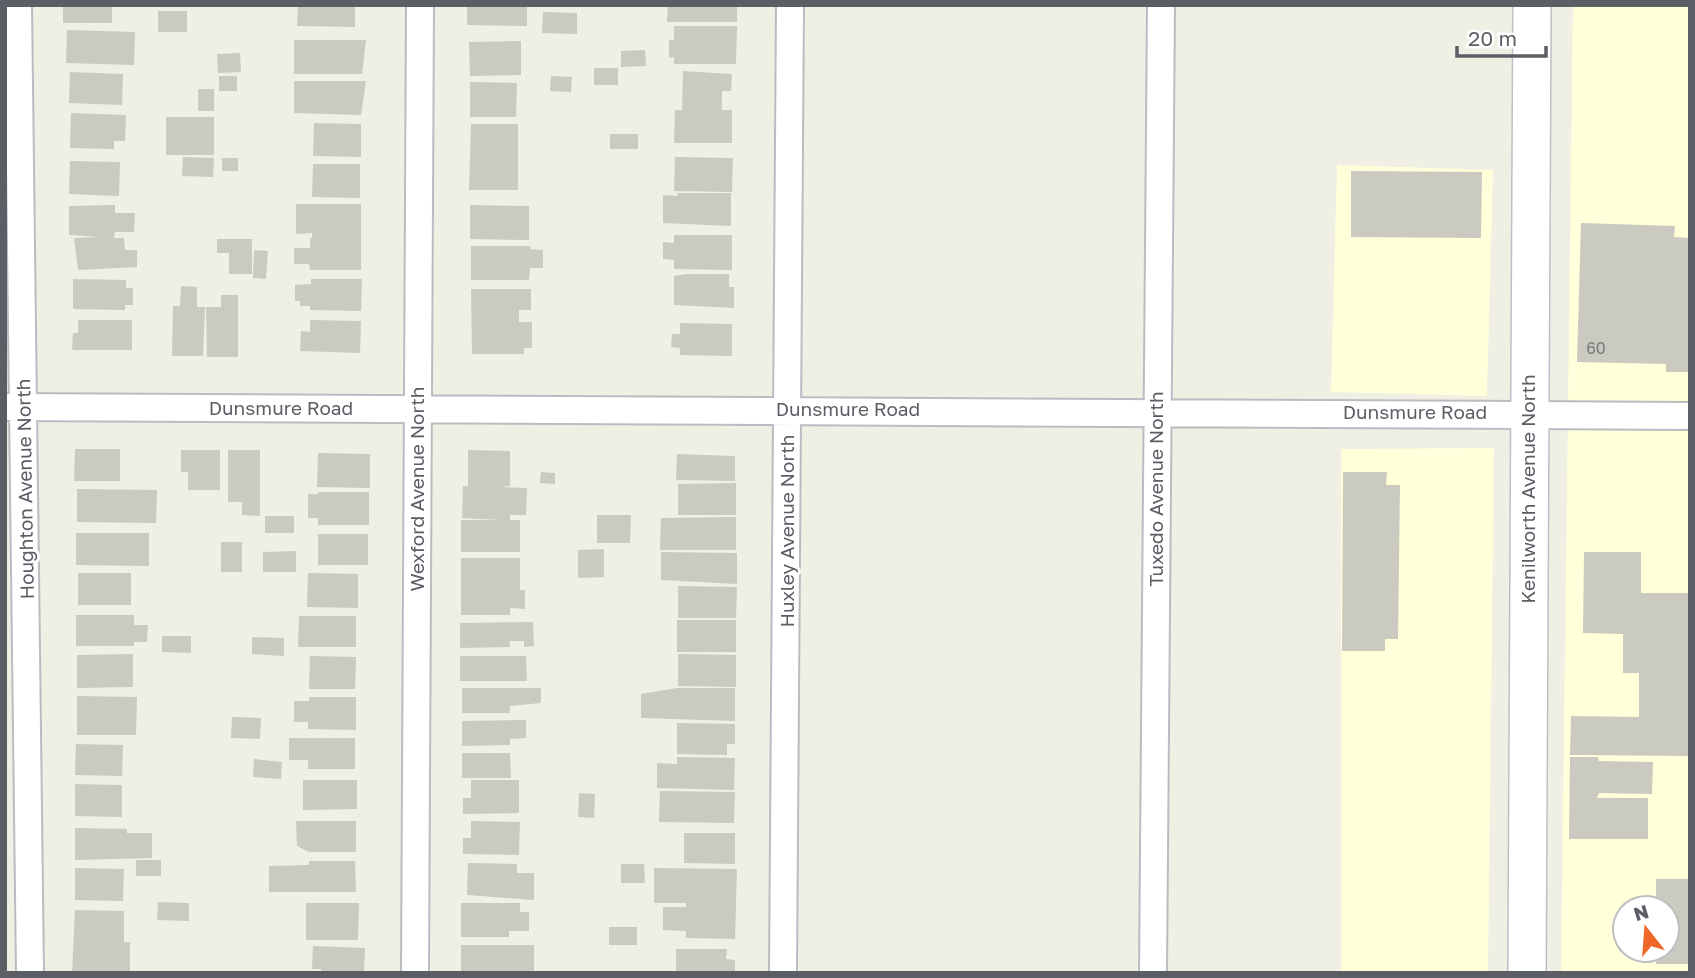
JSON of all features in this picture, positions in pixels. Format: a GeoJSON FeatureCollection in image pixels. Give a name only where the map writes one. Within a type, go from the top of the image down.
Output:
{"type":"FeatureCollection","features":[{"type":"Feature","properties":{"kind":"main road","name":"Kenilworth Avenue North"},"geometry":{"type":"LineString","coordinates":[[1527,973],[1532,5]]}},
{"type":"Feature","properties":{"kind":"street","name":"Houghton Avenue North"},"geometry":{"type":"LineString","coordinates":[[18,5],[15,407],[30,973]]}},
{"type":"Feature","properties":{"kind":"street","name":"Wexford Avenue North"},"geometry":{"type":"LineString","coordinates":[[415,973],[420,5]]}},
{"type":"Feature","properties":{"kind":"street","name":"Huxley Avenue North"},"geometry":{"type":"LineString","coordinates":[[783,973],[790,5]]}},
{"type":"Feature","properties":{"kind":"street","name":"Tuxedo Avenue North"},"geometry":{"type":"LineString","coordinates":[[1153,973],[1161,5]]}},
{"type":"Feature","properties":{"kind":"street","name":"Dunsmure Road"},"geometry":{"type":"LineString","coordinates":[[15,407],[787,409],[1690,416]]}},
{"type":"Feature","properties":{"kind":"shaded area"},"geometry":{"type":"Polygon","coordinates":[[[1573,5],[1690,5],[1690,973],[1561,973],[1573,5]]]}},
{"type":"Feature","properties":{"kind":"shaded area"},"geometry":{"type":"Polygon","coordinates":[[[1337,165],[1493,170],[1487,396],[1331,392],[1337,165]]]}},
{"type":"Feature","properties":{"kind":"shaded area"},"geometry":{"type":"Polygon","coordinates":[[[1494,448],[1488,973],[1341,973],[1341,449],[1494,448]]]}},
{"type":"Feature","properties":{"kind":"building"},"geometry":{"type":"Polygon","coordinates":[[[63,5],[112,5],[112,23],[63,23],[63,5]]]}},
{"type":"Feature","properties":{"kind":"building"},"geometry":{"type":"Polygon","coordinates":[[[298,5],[355,5],[355,27],[297,26],[298,5]]]}},
{"type":"Feature","properties":{"kind":"building"},"geometry":{"type":"Polygon","coordinates":[[[467,5],[527,5],[527,26],[467,25],[467,5]]]}},
{"type":"Feature","properties":{"kind":"building"},"geometry":{"type":"Polygon","coordinates":[[[668,5],[737,5],[737,22],[667,22],[668,5]]]}},
{"type":"Feature","properties":{"kind":"building"},"geometry":{"type":"Polygon","coordinates":[[[158,11],[187,11],[187,32],[158,32],[158,11]]]}},
{"type":"Feature","properties":{"kind":"building"},"geometry":{"type":"Polygon","coordinates":[[[543,12],[577,13],[577,34],[542,33],[543,12]]]}},
{"type":"Feature","properties":{"kind":"building"},"geometry":{"type":"Polygon","coordinates":[[[674,26],[737,26],[736,64],[674,64],[674,57],[669,58],[669,40],[674,40],[674,26]]]}},
{"type":"Feature","properties":{"kind":"building"},"geometry":{"type":"Polygon","coordinates":[[[67,30],[135,32],[134,65],[66,63],[67,30]]]}},
{"type":"Feature","properties":{"kind":"building"},"geometry":{"type":"Polygon","coordinates":[[[294,40],[366,40],[362,74],[294,74],[294,40]]]}},
{"type":"Feature","properties":{"kind":"building"},"geometry":{"type":"Polygon","coordinates":[[[521,41],[521,75],[470,76],[469,42],[521,41]]]}},
{"type":"Feature","properties":{"kind":"building"},"geometry":{"type":"Polygon","coordinates":[[[645,50],[646,66],[621,67],[621,51],[645,50]]]}},
{"type":"Feature","properties":{"kind":"building"},"geometry":{"type":"Polygon","coordinates":[[[240,53],[241,72],[218,73],[217,54],[240,53]]]}},
{"type":"Feature","properties":{"kind":"building"},"geometry":{"type":"Polygon","coordinates":[[[594,68],[618,68],[618,85],[594,85],[594,68]]]}},
{"type":"Feature","properties":{"kind":"building"},"geometry":{"type":"Polygon","coordinates":[[[683,71],[732,74],[731,91],[722,91],[722,110],[732,110],[732,143],[674,143],[675,110],[682,110],[683,71]]]}},
{"type":"Feature","properties":{"kind":"building"},"geometry":{"type":"Polygon","coordinates":[[[70,72],[123,74],[122,105],[69,103],[70,72]]]}},
{"type":"Feature","properties":{"kind":"building"},"geometry":{"type":"Polygon","coordinates":[[[219,76],[237,76],[237,91],[219,91],[219,76]]]}},
{"type":"Feature","properties":{"kind":"building"},"geometry":{"type":"Polygon","coordinates":[[[551,76],[572,77],[571,92],[550,91],[551,76]]]}},
{"type":"Feature","properties":{"kind":"building"},"geometry":{"type":"Polygon","coordinates":[[[294,81],[366,81],[361,115],[294,113],[294,81]]]}},
{"type":"Feature","properties":{"kind":"building"},"geometry":{"type":"Polygon","coordinates":[[[470,82],[517,83],[516,117],[470,117],[470,82]]]}},
{"type":"Feature","properties":{"kind":"building"},"geometry":{"type":"Polygon","coordinates":[[[198,89],[214,89],[214,111],[198,111],[198,89]]]}},
{"type":"Feature","properties":{"kind":"building"},"geometry":{"type":"Polygon","coordinates":[[[71,113],[126,115],[125,141],[114,141],[114,149],[70,148],[71,113]]]}},
{"type":"Feature","properties":{"kind":"building"},"geometry":{"type":"Polygon","coordinates":[[[166,117],[214,117],[214,155],[166,155],[166,117]]]}},
{"type":"Feature","properties":{"kind":"building"},"geometry":{"type":"Polygon","coordinates":[[[314,123],[361,124],[361,157],[313,156],[314,123]]]}},
{"type":"Feature","properties":{"kind":"building"},"geometry":{"type":"Polygon","coordinates":[[[471,124],[518,124],[518,190],[469,190],[471,124]]]}},
{"type":"Feature","properties":{"kind":"building"},"geometry":{"type":"Polygon","coordinates":[[[610,134],[638,134],[638,149],[610,149],[610,134]]]}},
{"type":"Feature","properties":{"kind":"building"},"geometry":{"type":"Polygon","coordinates":[[[183,157],[214,158],[213,177],[182,176],[183,157]]]}},
{"type":"Feature","properties":{"kind":"building"},"geometry":{"type":"Polygon","coordinates":[[[675,157],[733,158],[732,192],[674,191],[675,157]]]}},
{"type":"Feature","properties":{"kind":"building"},"geometry":{"type":"Polygon","coordinates":[[[222,158],[238,158],[238,171],[222,171],[222,158]]]}},
{"type":"Feature","properties":{"kind":"building"},"geometry":{"type":"Polygon","coordinates":[[[70,161],[120,162],[119,196],[69,194],[70,161]]]}},
{"type":"Feature","properties":{"kind":"building"},"geometry":{"type":"Polygon","coordinates":[[[313,164],[360,164],[360,198],[312,197],[313,164]]]}},
{"type":"Feature","properties":{"kind":"building"},"geometry":{"type":"Polygon","coordinates":[[[1351,171],[1482,172],[1481,238],[1351,237],[1351,171]]]}},
{"type":"Feature","properties":{"kind":"building"},"geometry":{"type":"Polygon","coordinates":[[[677,193],[731,193],[731,226],[663,223],[663,195],[678,196],[677,193]]]}},
{"type":"Feature","properties":{"kind":"building"},"geometry":{"type":"Polygon","coordinates":[[[296,204],[361,204],[361,270],[310,270],[309,264],[294,264],[294,248],[310,248],[312,238],[312,233],[296,234],[296,204]]]}},
{"type":"Feature","properties":{"kind":"building"},"geometry":{"type":"Polygon","coordinates":[[[115,205],[115,213],[135,213],[134,232],[115,232],[114,238],[124,238],[125,250],[137,250],[137,267],[78,270],[74,238],[99,237],[69,235],[69,206],[115,205]]]}},
{"type":"Feature","properties":{"kind":"building"},"geometry":{"type":"Polygon","coordinates":[[[470,205],[529,206],[529,240],[470,239],[470,205]]]}},
{"type":"Feature","properties":{"kind":"building"},"geometry":{"type":"Polygon","coordinates":[[[1581,223],[1675,226],[1674,237],[1690,238],[1690,372],[1666,372],[1666,364],[1577,362],[1581,223]]]}},
{"type":"Feature","properties":{"kind":"building"},"geometry":{"type":"Polygon","coordinates":[[[674,235],[732,235],[732,270],[674,269],[674,260],[663,259],[663,242],[674,243],[674,235]]]}},
{"type":"Feature","properties":{"kind":"building"},"geometry":{"type":"Polygon","coordinates":[[[217,239],[252,239],[252,274],[229,274],[229,253],[217,253],[217,239]]]}},
{"type":"Feature","properties":{"kind":"building"},"geometry":{"type":"Polygon","coordinates":[[[471,246],[530,246],[530,249],[543,250],[543,268],[530,268],[529,280],[471,280],[471,246]]]}},
{"type":"Feature","properties":{"kind":"building"},"geometry":{"type":"Polygon","coordinates":[[[254,250],[268,251],[266,279],[253,278],[254,250]]]}},
{"type":"Feature","properties":{"kind":"building"},"geometry":{"type":"Polygon","coordinates":[[[729,274],[729,287],[734,287],[734,308],[674,305],[674,276],[729,274]]]}},
{"type":"Feature","properties":{"kind":"building"},"geometry":{"type":"Polygon","coordinates":[[[73,279],[126,280],[126,288],[133,288],[133,305],[125,305],[125,310],[73,309],[73,279]]]}},
{"type":"Feature","properties":{"kind":"building"},"geometry":{"type":"Polygon","coordinates":[[[311,279],[362,279],[361,311],[310,310],[310,306],[300,306],[300,301],[295,301],[295,285],[311,284],[311,279]]]}},
{"type":"Feature","properties":{"kind":"building"},"geometry":{"type":"Polygon","coordinates":[[[181,286],[197,287],[197,307],[205,307],[203,356],[172,356],[173,306],[180,306],[181,286]]]}},
{"type":"Feature","properties":{"kind":"building"},"geometry":{"type":"Polygon","coordinates":[[[471,289],[531,289],[531,310],[519,310],[519,322],[532,322],[532,348],[524,348],[524,354],[472,354],[471,289]]]}},
{"type":"Feature","properties":{"kind":"building"},"geometry":{"type":"Polygon","coordinates":[[[221,295],[238,295],[238,357],[207,357],[206,307],[221,307],[221,295]]]}},
{"type":"Feature","properties":{"kind":"building"},"geometry":{"type":"Polygon","coordinates":[[[78,320],[132,320],[132,350],[72,350],[73,333],[78,333],[78,320]]]}},
{"type":"Feature","properties":{"kind":"building"},"geometry":{"type":"Polygon","coordinates":[[[310,320],[361,321],[360,353],[300,351],[301,331],[310,332],[310,320]]]}},
{"type":"Feature","properties":{"kind":"building"},"geometry":{"type":"Polygon","coordinates":[[[680,323],[732,324],[732,356],[680,355],[680,348],[671,347],[672,334],[680,334],[680,323]]]}},
{"type":"Feature","properties":{"kind":"building"},"geometry":{"type":"Polygon","coordinates":[[[75,449],[120,449],[120,481],[74,481],[75,449]]]}},
{"type":"Feature","properties":{"kind":"building"},"geometry":{"type":"Polygon","coordinates":[[[181,450],[220,450],[220,490],[188,490],[188,472],[181,472],[181,450]]]}},
{"type":"Feature","properties":{"kind":"building"},"geometry":{"type":"Polygon","coordinates":[[[228,450],[260,450],[260,516],[242,515],[242,502],[228,502],[228,450]]]}},
{"type":"Feature","properties":{"kind":"building"},"geometry":{"type":"Polygon","coordinates":[[[468,450],[510,451],[510,486],[500,487],[527,488],[526,515],[510,515],[510,520],[520,520],[520,552],[461,552],[461,520],[500,520],[462,518],[463,486],[468,486],[468,450]]]}},
{"type":"Feature","properties":{"kind":"building"},"geometry":{"type":"Polygon","coordinates":[[[318,453],[370,454],[370,488],[317,487],[318,453]]]}},
{"type":"Feature","properties":{"kind":"building"},"geometry":{"type":"Polygon","coordinates":[[[677,454],[735,456],[735,481],[676,480],[677,454]]]}},
{"type":"Feature","properties":{"kind":"building"},"geometry":{"type":"Polygon","coordinates":[[[541,472],[555,473],[555,484],[540,483],[541,472]]]}},
{"type":"Feature","properties":{"kind":"building"},"geometry":{"type":"Polygon","coordinates":[[[1343,472],[1387,472],[1386,485],[1400,485],[1398,639],[1385,639],[1385,651],[1342,651],[1343,472]]]}},
{"type":"Feature","properties":{"kind":"building"},"geometry":{"type":"Polygon","coordinates":[[[736,483],[736,515],[678,515],[678,484],[736,483]]]}},
{"type":"Feature","properties":{"kind":"building"},"geometry":{"type":"Polygon","coordinates":[[[77,489],[157,490],[156,523],[77,522],[77,489]]]}},
{"type":"Feature","properties":{"kind":"building"},"geometry":{"type":"Polygon","coordinates":[[[369,492],[369,525],[318,525],[318,518],[308,518],[308,494],[369,492]]]}},
{"type":"Feature","properties":{"kind":"building"},"geometry":{"type":"Polygon","coordinates":[[[597,515],[631,515],[630,543],[597,543],[597,515]]]}},
{"type":"Feature","properties":{"kind":"building"},"geometry":{"type":"Polygon","coordinates":[[[265,516],[294,516],[294,533],[265,533],[265,516]]]}},
{"type":"Feature","properties":{"kind":"building"},"geometry":{"type":"Polygon","coordinates":[[[736,517],[736,550],[660,550],[661,518],[736,517]]]}},
{"type":"Feature","properties":{"kind":"building"},"geometry":{"type":"Polygon","coordinates":[[[76,533],[149,533],[149,566],[76,565],[76,533]]]}},
{"type":"Feature","properties":{"kind":"building"},"geometry":{"type":"Polygon","coordinates":[[[318,534],[368,534],[368,565],[318,565],[318,534]]]}},
{"type":"Feature","properties":{"kind":"building"},"geometry":{"type":"Polygon","coordinates":[[[221,542],[242,542],[242,572],[221,572],[221,542]]]}},
{"type":"Feature","properties":{"kind":"building"},"geometry":{"type":"Polygon","coordinates":[[[604,549],[604,577],[578,578],[578,550],[604,549]]]}},
{"type":"Feature","properties":{"kind":"building"},"geometry":{"type":"Polygon","coordinates":[[[296,551],[296,572],[263,572],[263,552],[296,551]]]}},
{"type":"Feature","properties":{"kind":"building"},"geometry":{"type":"Polygon","coordinates":[[[661,552],[737,553],[737,584],[661,580],[661,552]]]}},
{"type":"Feature","properties":{"kind":"building"},"geometry":{"type":"Polygon","coordinates":[[[1584,552],[1641,552],[1641,593],[1690,593],[1690,756],[1570,755],[1571,716],[1639,717],[1639,673],[1623,673],[1623,634],[1583,633],[1584,552]]]}},
{"type":"Feature","properties":{"kind":"building"},"geometry":{"type":"Polygon","coordinates":[[[461,558],[520,558],[520,590],[525,590],[525,609],[510,608],[510,615],[461,615],[461,558]]]}},
{"type":"Feature","properties":{"kind":"building"},"geometry":{"type":"Polygon","coordinates":[[[78,573],[131,573],[131,605],[78,605],[78,573]]]}},
{"type":"Feature","properties":{"kind":"building"},"geometry":{"type":"Polygon","coordinates":[[[308,573],[358,574],[358,608],[307,607],[308,573]]]}},
{"type":"Feature","properties":{"kind":"building"},"geometry":{"type":"Polygon","coordinates":[[[678,586],[737,587],[736,618],[678,618],[678,586]]]}},
{"type":"Feature","properties":{"kind":"building"},"geometry":{"type":"Polygon","coordinates":[[[76,615],[134,615],[134,625],[148,625],[147,642],[134,642],[134,646],[76,646],[76,615]]]}},
{"type":"Feature","properties":{"kind":"building"},"geometry":{"type":"Polygon","coordinates":[[[299,616],[356,616],[356,647],[298,647],[299,616]]]}},
{"type":"Feature","properties":{"kind":"building"},"geometry":{"type":"Polygon","coordinates":[[[677,620],[736,620],[736,652],[677,652],[677,620]]]}},
{"type":"Feature","properties":{"kind":"building"},"geometry":{"type":"Polygon","coordinates":[[[533,622],[534,646],[524,647],[524,641],[510,641],[510,647],[460,648],[460,623],[533,622]]]}},
{"type":"Feature","properties":{"kind":"building"},"geometry":{"type":"Polygon","coordinates":[[[162,636],[191,636],[191,653],[162,652],[162,636]]]}},
{"type":"Feature","properties":{"kind":"building"},"geometry":{"type":"Polygon","coordinates":[[[252,637],[284,638],[284,656],[252,654],[252,637]]]}},
{"type":"Feature","properties":{"kind":"building"},"geometry":{"type":"Polygon","coordinates":[[[133,654],[133,687],[77,688],[77,655],[133,654]]]}},
{"type":"Feature","properties":{"kind":"building"},"geometry":{"type":"Polygon","coordinates":[[[678,654],[736,655],[736,687],[678,686],[678,654]]]}},
{"type":"Feature","properties":{"kind":"building"},"geometry":{"type":"Polygon","coordinates":[[[310,656],[356,657],[355,689],[309,689],[310,656]]]}},
{"type":"Feature","properties":{"kind":"building"},"geometry":{"type":"Polygon","coordinates":[[[460,656],[526,656],[527,681],[460,681],[460,656]]]}},
{"type":"Feature","properties":{"kind":"building"},"geometry":{"type":"Polygon","coordinates":[[[462,688],[541,688],[541,703],[510,706],[510,713],[462,713],[462,688]]]}},
{"type":"Feature","properties":{"kind":"building"},"geometry":{"type":"Polygon","coordinates":[[[677,688],[735,688],[735,721],[641,718],[641,694],[677,688]]]}},
{"type":"Feature","properties":{"kind":"building"},"geometry":{"type":"Polygon","coordinates":[[[77,696],[137,697],[136,735],[77,735],[77,696]]]}},
{"type":"Feature","properties":{"kind":"building"},"geometry":{"type":"Polygon","coordinates":[[[309,697],[356,697],[356,730],[308,729],[308,722],[294,722],[294,701],[309,701],[309,697]]]}},
{"type":"Feature","properties":{"kind":"building"},"geometry":{"type":"Polygon","coordinates":[[[232,717],[261,718],[260,739],[231,738],[232,717]]]}},
{"type":"Feature","properties":{"kind":"building"},"geometry":{"type":"Polygon","coordinates":[[[526,720],[526,738],[510,739],[510,745],[462,746],[462,721],[526,720]]]}},
{"type":"Feature","properties":{"kind":"building"},"geometry":{"type":"Polygon","coordinates":[[[677,723],[735,724],[735,744],[727,744],[727,755],[677,754],[677,723]]]}},
{"type":"Feature","properties":{"kind":"building"},"geometry":{"type":"Polygon","coordinates":[[[289,738],[355,738],[355,769],[308,769],[308,760],[289,760],[289,738]]]}},
{"type":"Feature","properties":{"kind":"building"},"geometry":{"type":"Polygon","coordinates":[[[76,744],[123,745],[122,776],[75,775],[76,744]]]}},
{"type":"Feature","properties":{"kind":"building"},"geometry":{"type":"Polygon","coordinates":[[[462,753],[510,753],[511,778],[462,778],[462,753]]]}},
{"type":"Feature","properties":{"kind":"building"},"geometry":{"type":"Polygon","coordinates":[[[677,757],[735,758],[734,790],[657,788],[657,763],[677,764],[677,757]]]}},
{"type":"Feature","properties":{"kind":"building"},"geometry":{"type":"Polygon","coordinates":[[[1570,757],[1598,757],[1599,761],[1653,762],[1652,794],[1599,793],[1597,798],[1648,798],[1648,839],[1569,839],[1570,757]]]}},
{"type":"Feature","properties":{"kind":"building"},"geometry":{"type":"Polygon","coordinates":[[[254,759],[282,762],[281,779],[253,777],[254,759]]]}},
{"type":"Feature","properties":{"kind":"building"},"geometry":{"type":"Polygon","coordinates":[[[303,780],[357,780],[357,809],[303,810],[303,780]]]}},
{"type":"Feature","properties":{"kind":"building"},"geometry":{"type":"Polygon","coordinates":[[[471,780],[519,780],[519,813],[463,814],[463,798],[471,798],[471,780]]]}},
{"type":"Feature","properties":{"kind":"building"},"geometry":{"type":"Polygon","coordinates":[[[75,784],[122,785],[122,817],[75,816],[75,784]]]}},
{"type":"Feature","properties":{"kind":"building"},"geometry":{"type":"Polygon","coordinates":[[[660,791],[735,792],[734,823],[659,822],[660,791]]]}},
{"type":"Feature","properties":{"kind":"building"},"geometry":{"type":"Polygon","coordinates":[[[579,793],[595,794],[594,818],[578,817],[579,793]]]}},
{"type":"Feature","properties":{"kind":"building"},"geometry":{"type":"Polygon","coordinates":[[[296,821],[356,821],[356,852],[309,852],[297,846],[296,821]]]}},
{"type":"Feature","properties":{"kind":"building"},"geometry":{"type":"Polygon","coordinates":[[[471,821],[520,822],[519,855],[463,854],[463,838],[471,838],[471,821]]]}},
{"type":"Feature","properties":{"kind":"building"},"geometry":{"type":"Polygon","coordinates":[[[75,828],[127,829],[127,833],[152,833],[152,858],[75,860],[75,828]]]}},
{"type":"Feature","properties":{"kind":"building"},"geometry":{"type":"Polygon","coordinates":[[[684,833],[735,833],[735,864],[684,863],[684,833]]]}},
{"type":"Feature","properties":{"kind":"building"},"geometry":{"type":"Polygon","coordinates":[[[136,860],[161,860],[161,876],[136,876],[136,860]]]}},
{"type":"Feature","properties":{"kind":"building"},"geometry":{"type":"Polygon","coordinates":[[[309,861],[355,861],[356,892],[269,892],[269,866],[309,865],[309,861]]]}},
{"type":"Feature","properties":{"kind":"building"},"geometry":{"type":"Polygon","coordinates":[[[468,863],[517,864],[517,873],[534,873],[534,900],[467,895],[468,863]]]}},
{"type":"Feature","properties":{"kind":"building"},"geometry":{"type":"Polygon","coordinates":[[[621,864],[644,864],[645,883],[621,883],[621,864]]]}},
{"type":"Feature","properties":{"kind":"building"},"geometry":{"type":"Polygon","coordinates":[[[75,868],[124,869],[123,901],[75,900],[75,868]]]}},
{"type":"Feature","properties":{"kind":"building"},"geometry":{"type":"Polygon","coordinates":[[[654,868],[737,869],[735,939],[686,938],[686,931],[663,930],[663,907],[686,907],[686,903],[654,903],[654,868]]]}},
{"type":"Feature","properties":{"kind":"building"},"geometry":{"type":"Polygon","coordinates":[[[1656,879],[1690,879],[1690,964],[1681,964],[1681,894],[1656,894],[1656,879]]]}},
{"type":"Feature","properties":{"kind":"building"},"geometry":{"type":"Polygon","coordinates":[[[158,902],[189,903],[189,921],[157,920],[158,902]]]}},
{"type":"Feature","properties":{"kind":"building"},"geometry":{"type":"Polygon","coordinates":[[[306,903],[359,903],[358,940],[306,940],[306,903]]]}},
{"type":"Feature","properties":{"kind":"building"},"geometry":{"type":"Polygon","coordinates":[[[461,903],[520,903],[520,912],[529,912],[529,931],[509,931],[509,937],[461,937],[461,903]]]}},
{"type":"Feature","properties":{"kind":"building"},"geometry":{"type":"Polygon","coordinates":[[[75,910],[124,911],[124,942],[130,942],[130,973],[72,973],[75,910]]]}},
{"type":"Feature","properties":{"kind":"building"},"geometry":{"type":"Polygon","coordinates":[[[609,927],[637,927],[637,945],[609,945],[609,927]]]}},
{"type":"Feature","properties":{"kind":"building"},"geometry":{"type":"Polygon","coordinates":[[[461,945],[534,945],[534,973],[461,973],[461,945]]]}},
{"type":"Feature","properties":{"kind":"building"},"geometry":{"type":"Polygon","coordinates":[[[313,946],[365,948],[364,973],[321,973],[321,969],[312,969],[313,946]]]}},
{"type":"Feature","properties":{"kind":"building"},"geometry":{"type":"Polygon","coordinates":[[[676,949],[727,949],[726,959],[735,960],[735,973],[676,973],[676,949]]]}}]}
